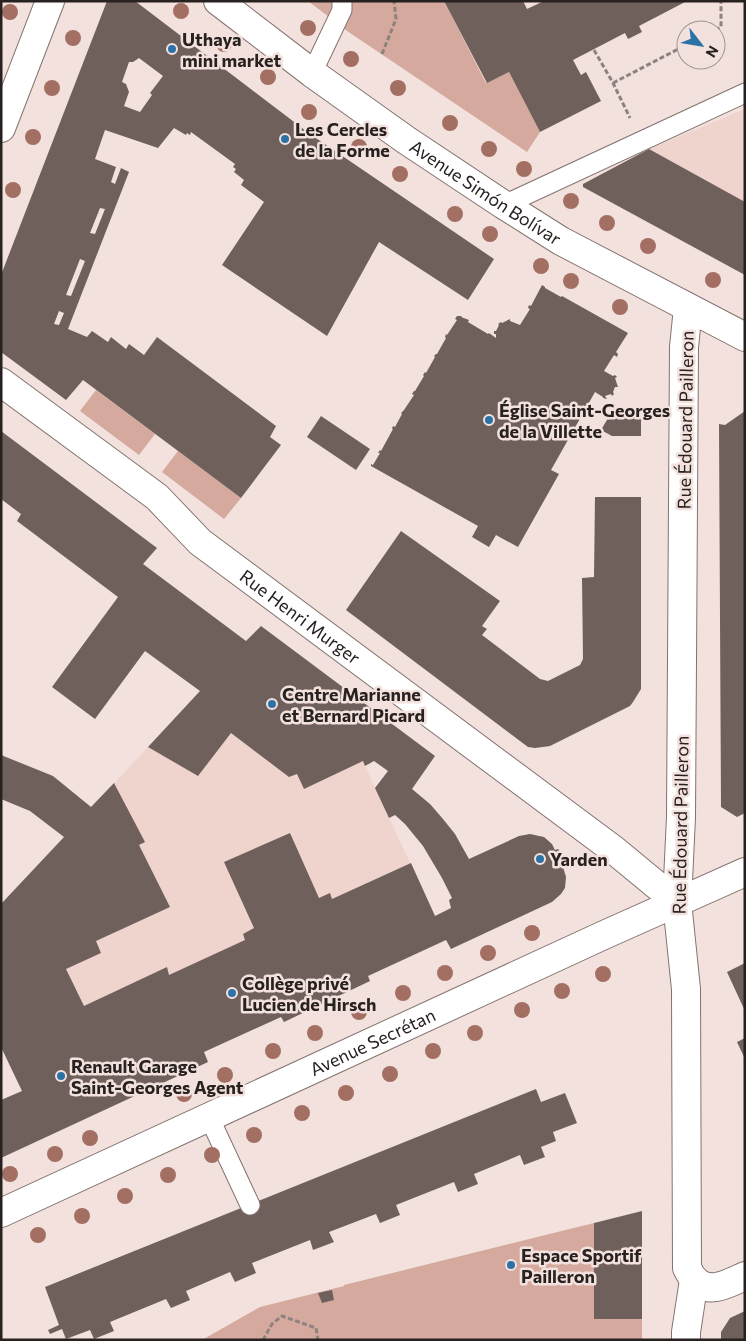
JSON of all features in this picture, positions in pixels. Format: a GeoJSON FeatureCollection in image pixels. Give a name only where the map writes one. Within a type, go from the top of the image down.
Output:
{"type":"FeatureCollection","features":[{"type":"Feature","properties":{"kind":"street"},"geometry":{"type":"LineString","coordinates":[[1,128],[50,1]]}},
{"type":"Feature","properties":{"kind":"street","name":"Avenue Simón Bolívar"},"geometry":{"type":"LineString","coordinates":[[218,1],[312,73],[406,140],[504,205],[561,241],[745,337]]}},
{"type":"Feature","properties":{"kind":"street","name":"Rue Édouard Pailleron"},"geometry":{"type":"LineString","coordinates":[[686,1340],[694,1280],[687,1268],[686,989],[677,902],[681,807],[684,347],[688,308]]}},
{"type":"Feature","properties":{"kind":"street","name":"Rue Henri Murger"},"geometry":{"type":"LineString","coordinates":[[1,382],[157,497],[200,542],[614,850],[677,902]]}},
{"type":"Feature","properties":{"kind":"street","name":"Avenue Secrétan"},"geometry":{"type":"LineString","coordinates":[[1,1213],[745,872]]}},
{"type":"Feature","properties":{"kind":"street"},"geometry":{"type":"LineString","coordinates":[[694,1280],[703,1286],[720,1287],[745,1276]]}},
{"type":"Feature","properties":{"kind":"lane"},"geometry":{"type":"LineString","coordinates":[[312,73],[342,10],[342,1]]}},
{"type":"Feature","properties":{"kind":"lane"},"geometry":{"type":"LineString","coordinates":[[504,205],[745,93]]}},
{"type":"Feature","properties":{"kind":"lane"},"geometry":{"type":"LineString","coordinates":[[210,1117],[250,1204]]}},
{"type":"Feature","properties":{"kind":"path"},"geometry":{"type":"LineString","coordinates":[[382,54],[396,18],[394,1]]}},
{"type":"Feature","properties":{"kind":"path"},"geometry":{"type":"LineString","coordinates":[[721,1],[721,20]]}},
{"type":"Feature","properties":{"kind":"path"},"geometry":{"type":"LineString","coordinates":[[594,50],[642,141]]}},
{"type":"Feature","properties":{"kind":"path"},"geometry":{"type":"LineString","coordinates":[[613,83],[676,50]]}},
{"type":"Feature","properties":{"kind":"path"},"geometry":{"type":"LineString","coordinates":[[263,1340],[272,1324],[282,1316],[316,1328],[318,1340]]}},
{"type":"Feature","properties":{"kind":"shaded area"},"geometry":{"type":"Polygon","coordinates":[[[308,1],[444,1],[486,83],[509,72],[540,132],[527,152],[350,33],[308,1]]]}},
{"type":"Feature","properties":{"kind":"shaded area"},"geometry":{"type":"Polygon","coordinates":[[[745,109],[745,275],[583,187],[583,184],[649,149],[745,109]]]}},
{"type":"Feature","properties":{"kind":"shaded area"},"geometry":{"type":"Polygon","coordinates":[[[96,390],[155,434],[139,455],[80,411],[96,390]]]}},
{"type":"Feature","properties":{"kind":"shaded area"},"geometry":{"type":"Polygon","coordinates":[[[178,451],[241,498],[224,519],[162,472],[178,451]]]}},
{"type":"Feature","properties":{"kind":"shaded area"},"geometry":{"type":"Polygon","coordinates":[[[261,626],[360,700],[345,723],[446,940],[368,976],[370,981],[284,1022],[281,1017],[204,1052],[208,1062],[127,1099],[24,880],[261,626]]]}},
{"type":"Feature","properties":{"kind":"shaded area","name":"Espace Sportif Pailleron"},"geometry":{"type":"Polygon","coordinates":[[[594,1223],[594,1319],[642,1319],[642,1340],[202,1340],[260,1307],[594,1223]]]}},
{"type":"Feature","properties":{"kind":"building"},"geometry":{"type":"Polygon","coordinates":[[[107,1],[135,1],[310,134],[494,259],[468,300],[379,242],[327,336],[222,265],[264,202],[241,185],[244,180],[234,172],[236,169],[233,167],[235,164],[191,132],[190,135],[187,133],[186,135],[174,128],[158,148],[105,130],[95,159],[116,167],[111,182],[115,184],[121,168],[129,172],[68,329],[87,337],[92,331],[108,342],[111,337],[126,349],[129,344],[144,355],[157,337],[276,426],[270,437],[281,445],[241,498],[83,380],[66,400],[1,352],[1,275],[107,1]],[[139,58],[129,62],[122,82],[126,84],[129,92],[124,106],[140,112],[152,95],[150,93],[163,76],[139,58]],[[100,208],[90,233],[95,234],[105,209],[100,208]],[[80,259],[66,295],[71,296],[85,261],[80,259]],[[59,311],[54,324],[59,325],[64,313],[59,311]]]}},
{"type":"Feature","properties":{"kind":"building"},"geometry":{"type":"Polygon","coordinates":[[[444,1],[523,1],[527,9],[544,1],[687,1],[639,26],[642,32],[628,39],[625,33],[573,60],[581,75],[586,72],[601,101],[540,132],[509,72],[487,83],[444,1]]]}},
{"type":"Feature","properties":{"kind":"building"},"geometry":{"type":"Polygon","coordinates":[[[649,149],[745,202],[745,275],[583,187],[583,184],[649,149]]]}},
{"type":"Feature","properties":{"kind":"building","name":"Église Saint-Georges de la Villette"},"geometry":{"type":"Polygon","coordinates":[[[542,285],[628,333],[616,352],[618,354],[617,357],[614,355],[604,371],[617,377],[615,378],[618,387],[615,387],[612,396],[611,394],[605,396],[607,399],[595,392],[551,470],[559,474],[518,547],[496,535],[489,547],[472,537],[478,526],[371,466],[371,464],[373,465],[393,426],[395,427],[401,413],[414,395],[412,394],[437,354],[446,338],[446,334],[457,320],[455,319],[457,316],[462,316],[469,320],[468,322],[496,338],[494,331],[496,331],[498,324],[501,322],[510,319],[510,321],[520,325],[530,309],[528,308],[529,305],[531,306],[542,285]]]}},
{"type":"Feature","properties":{"kind":"building"},"geometry":{"type":"Polygon","coordinates":[[[614,408],[641,409],[641,436],[612,436],[601,430],[614,408]]]}},
{"type":"Feature","properties":{"kind":"building"},"geometry":{"type":"Polygon","coordinates":[[[745,411],[745,813],[737,817],[721,807],[719,424],[725,425],[745,411]]]}},
{"type":"Feature","properties":{"kind":"building"},"geometry":{"type":"Polygon","coordinates":[[[321,416],[370,449],[356,470],[307,437],[321,416]]]}},
{"type":"Feature","properties":{"kind":"building"},"geometry":{"type":"Polygon","coordinates":[[[1,431],[157,548],[143,564],[246,641],[261,626],[435,756],[412,789],[430,804],[443,819],[455,834],[469,859],[519,836],[530,834],[544,837],[552,844],[555,850],[559,850],[566,865],[563,867],[566,877],[565,888],[552,902],[451,949],[446,940],[368,976],[370,981],[284,1022],[281,1017],[204,1052],[208,1062],[1,1158],[1,1100],[22,1091],[1,1047],[1,904],[64,837],[30,811],[1,799],[1,755],[53,776],[91,807],[114,783],[145,842],[139,845],[170,907],[96,941],[101,953],[66,969],[84,1006],[167,967],[169,975],[245,940],[243,934],[254,928],[224,862],[290,833],[319,898],[330,893],[332,899],[411,863],[435,916],[451,908],[449,900],[452,898],[423,846],[395,815],[389,818],[375,788],[388,771],[374,761],[365,766],[363,761],[304,789],[297,774],[289,777],[231,733],[198,776],[148,747],[200,691],[145,651],[95,719],[52,687],[118,597],[17,521],[21,514],[1,499],[1,431]]]}},
{"type":"Feature","properties":{"kind":"building"},"geometry":{"type":"Polygon","coordinates":[[[595,497],[641,497],[641,689],[630,706],[550,746],[528,747],[346,610],[401,531],[500,601],[482,626],[487,629],[482,635],[540,679],[548,681],[580,665],[583,659],[582,578],[594,577],[595,497]]]}},
{"type":"Feature","properties":{"kind":"building"},"geometry":{"type":"Polygon","coordinates":[[[745,963],[745,1011],[727,972],[745,963]]]}},
{"type":"Feature","properties":{"kind":"building"},"geometry":{"type":"Polygon","coordinates":[[[745,1038],[745,1059],[737,1042],[745,1038]]]}},
{"type":"Feature","properties":{"kind":"building"},"geometry":{"type":"Polygon","coordinates":[[[536,1089],[541,1102],[565,1093],[577,1123],[553,1132],[556,1141],[541,1147],[545,1157],[524,1165],[520,1155],[474,1174],[478,1184],[458,1192],[454,1182],[396,1205],[400,1215],[380,1223],[376,1214],[329,1232],[334,1242],[313,1250],[310,1240],[252,1263],[256,1273],[235,1282],[230,1272],[186,1291],[190,1300],[171,1308],[166,1299],[110,1322],[114,1331],[94,1339],[90,1330],[66,1339],[62,1329],[50,1334],[48,1330],[59,1325],[45,1287],[536,1089]]]}},
{"type":"Feature","properties":{"kind":"building"},"geometry":{"type":"Polygon","coordinates":[[[642,1211],[642,1319],[594,1319],[594,1223],[642,1211]]]}},
{"type":"Feature","properties":{"kind":"building"},"geometry":{"type":"Polygon","coordinates":[[[332,1290],[334,1300],[322,1303],[318,1293],[332,1290]]]}},
{"type":"Feature","properties":{"kind":"building"},"geometry":{"type":"Polygon","coordinates":[[[745,1311],[745,1340],[721,1340],[721,1332],[730,1318],[745,1311]]]}},
{"type":"Feature","properties":{"kind":"place","name":"Uthaya mini market"},"geometry":{"type":"Point","coordinates":[172,49]}},
{"type":"Feature","properties":{"kind":"place","name":"Les Cercles de la Forme"},"geometry":{"type":"Point","coordinates":[285,139]}},
{"type":"Feature","properties":{"kind":"place","name":"Église Saint-Georges de la Villette"},"geometry":{"type":"Point","coordinates":[489,420]}},
{"type":"Feature","properties":{"kind":"place","name":"Centre Marianne et Bernard Picard"},"geometry":{"type":"Point","coordinates":[272,704]}},
{"type":"Feature","properties":{"kind":"place","name":"Yarden"},"geometry":{"type":"Point","coordinates":[540,859]}},
{"type":"Feature","properties":{"kind":"place","name":"Collège privé Lucien de Hirsch"},"geometry":{"type":"Point","coordinates":[232,993]}},
{"type":"Feature","properties":{"kind":"place","name":"Renault Garage Saint-Georges Agent"},"geometry":{"type":"Point","coordinates":[61,1076]}},
{"type":"Feature","properties":{"kind":"place","name":"Espace Sportif Pailleron"},"geometry":{"type":"Point","coordinates":[511,1265]}}]}
